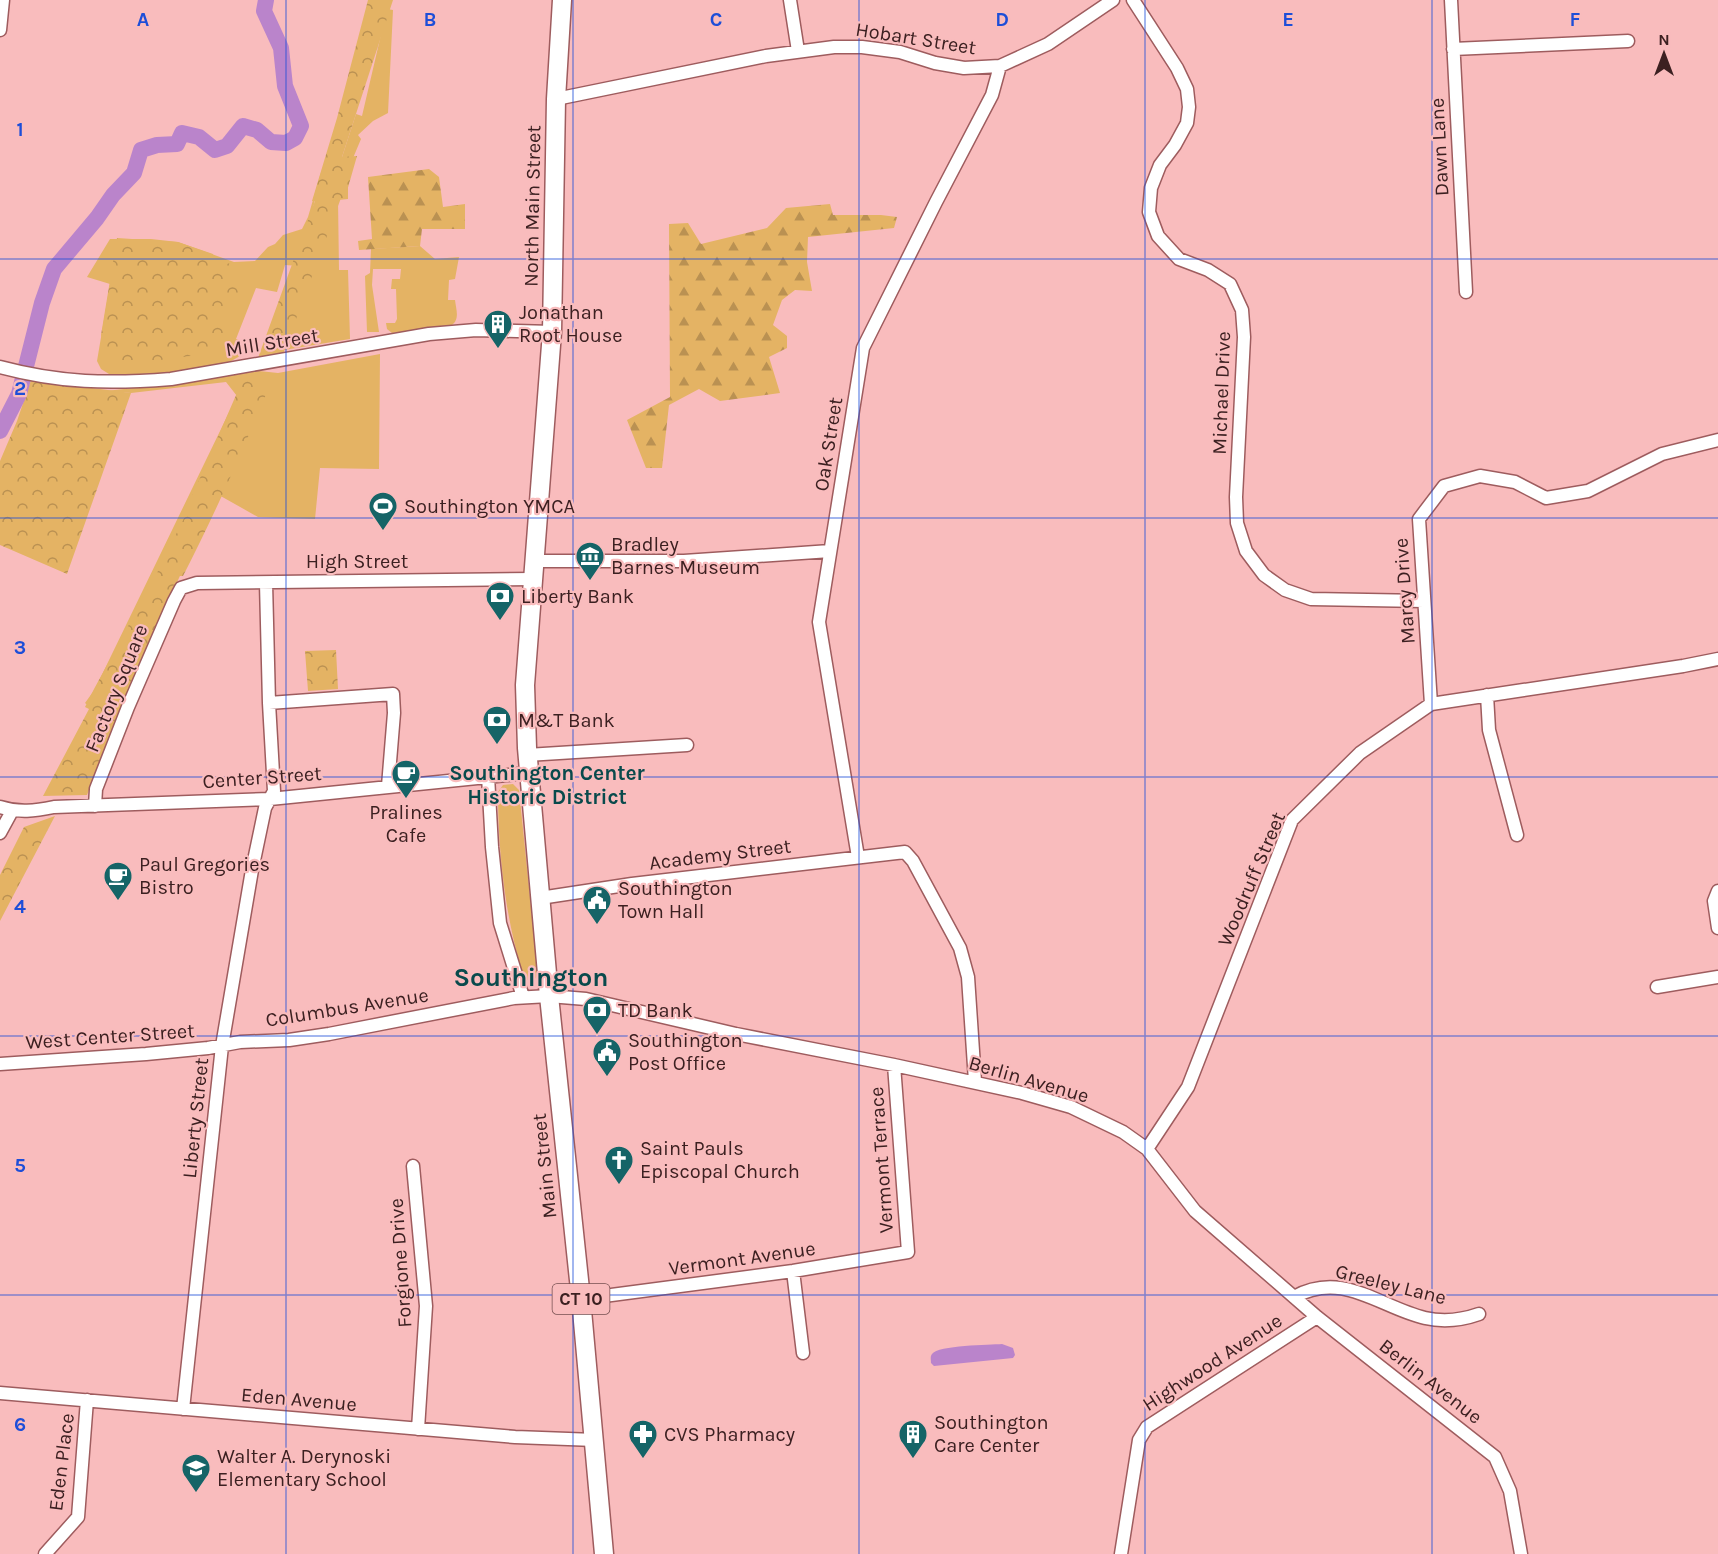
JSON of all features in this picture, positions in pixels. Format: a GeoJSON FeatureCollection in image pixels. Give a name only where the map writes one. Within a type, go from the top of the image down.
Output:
{"type":"FeatureCollection","features":[{"type":"Feature","properties":{"kind":"highway","name":"North Main Street"},"geometry":{"type":"LineString","coordinates":[[527,764],[525,685],[552,332],[556,99],[562,0]]}},
{"type":"Feature","properties":{"kind":"highway","name":"Main Street"},"geometry":{"type":"LineString","coordinates":[[527,764],[595,1440],[604,1554]]}},
{"type":"Feature","properties":{"kind":"street"},"geometry":{"type":"LineString","coordinates":[[0,30],[3,0]]}},
{"type":"Feature","properties":{"kind":"street"},"geometry":{"type":"LineString","coordinates":[[790,0],[798,51]]}},
{"type":"Feature","properties":{"kind":"street","name":"Hobart Street"},"geometry":{"type":"LineString","coordinates":[[556,99],[798,51],[834,47],[862,47],[900,52],[935,63],[964,68],[1000,66],[1048,44],[1113,0]]}},
{"type":"Feature","properties":{"kind":"street","name":"Michael Drive"},"geometry":{"type":"LineString","coordinates":[[1132,0],[1177,68],[1187,89],[1189,107],[1187,123],[1175,145],[1160,165],[1151,188],[1149,212],[1158,236],[1179,259],[1208,270],[1230,284],[1242,310],[1244,337],[1236,497],[1237,523],[1246,551],[1264,575],[1284,590],[1311,599],[1424,601]]}},
{"type":"Feature","properties":{"kind":"street","name":"Dawn Lane"},"geometry":{"type":"LineString","coordinates":[[1451,0],[1466,292]]}},
{"type":"Feature","properties":{"kind":"street"},"geometry":{"type":"LineString","coordinates":[[1453,49],[1628,41]]}},
{"type":"Feature","properties":{"kind":"street","name":"Oak Street"},"geometry":{"type":"LineString","coordinates":[[858,857],[819,622],[864,348],[992,95],[1000,66]]}},
{"type":"Feature","properties":{"kind":"street","name":"Mill Street"},"geometry":{"type":"LineString","coordinates":[[0,367],[25,374],[88,383],[128,382],[171,379],[429,334],[476,330],[552,332]]}},
{"type":"Feature","properties":{"kind":"street","name":"Marcy Drive"},"geometry":{"type":"LineString","coordinates":[[1431,704],[1419,519],[1444,486],[1480,476],[1515,482],[1546,498],[1588,490],[1662,454],[1718,440]]}},
{"type":"Feature","properties":{"kind":"street","name":"High Street"},"geometry":{"type":"LineString","coordinates":[[181,588],[197,583],[266,583],[535,570],[830,551]]}},
{"type":"Feature","properties":{"kind":"street","name":"Liberty Street"},"geometry":{"type":"LineString","coordinates":[[183,1409],[222,1046],[252,870],[265,808],[274,791],[266,583]]}},
{"type":"Feature","properties":{"kind":"street","name":"Factory Square"},"geometry":{"type":"LineString","coordinates":[[95,806],[96,789],[128,707],[169,610],[181,588]]}},
{"type":"Feature","properties":{"kind":"street","name":"Woodruff Street"},"geometry":{"type":"LineString","coordinates":[[1147,1149],[1188,1087],[1292,820],[1360,753],[1431,704],[1718,659]]}},
{"type":"Feature","properties":{"kind":"street"},"geometry":{"type":"LineString","coordinates":[[269,703],[393,694],[394,713],[388,786]]}},
{"type":"Feature","properties":{"kind":"street"},"geometry":{"type":"LineString","coordinates":[[1487,695],[1489,730],[1517,835]]}},
{"type":"Feature","properties":{"kind":"street","name":"Center Street"},"geometry":{"type":"LineString","coordinates":[[6,809],[270,799],[488,776],[527,764],[687,745]]}},
{"type":"Feature","properties":{"kind":"street"},"geometry":{"type":"LineString","coordinates":[[488,776],[500,923],[523,997]]}},
{"type":"Feature","properties":{"kind":"street"},"geometry":{"type":"LineString","coordinates":[[0,833],[6,809]]}},
{"type":"Feature","properties":{"kind":"street","name":"Academy Street"},"geometry":{"type":"LineString","coordinates":[[540,898],[632,884],[905,852],[914,861],[960,948],[968,977],[975,1081]]}},
{"type":"Feature","properties":{"kind":"street"},"geometry":{"type":"LineString","coordinates":[[1718,891],[1714,901],[1718,928]]}},
{"type":"Feature","properties":{"kind":"street"},"geometry":{"type":"LineString","coordinates":[[1657,987],[1718,978]]}},
{"type":"Feature","properties":{"kind":"street","name":"Berlin Avenue"},"geometry":{"type":"LineString","coordinates":[[549,996],[586,999],[736,1034],[975,1081],[1071,1107],[1123,1132],[1147,1149],[1195,1211],[1317,1317],[1495,1456],[1510,1491],[1521,1554]]}},
{"type":"Feature","properties":{"kind":"street","name":"Columbus Avenue"},"geometry":{"type":"LineString","coordinates":[[222,1046],[329,1034],[523,997],[549,996]]}},
{"type":"Feature","properties":{"kind":"street","name":"West Center Street"},"geometry":{"type":"LineString","coordinates":[[0,1064],[146,1054],[222,1046]]}},
{"type":"Feature","properties":{"kind":"street","name":"Vermont Terrace"},"geometry":{"type":"LineString","coordinates":[[894,1065],[908,1252]]}},
{"type":"Feature","properties":{"kind":"street","name":"Forgione Drive"},"geometry":{"type":"LineString","coordinates":[[413,1166],[426,1306],[418,1429]]}},
{"type":"Feature","properties":{"kind":"street","name":"Vermont Avenue"},"geometry":{"type":"LineString","coordinates":[[581,1299],[793,1271],[908,1252]]}},
{"type":"Feature","properties":{"kind":"street"},"geometry":{"type":"LineString","coordinates":[[793,1271],[803,1353]]}},
{"type":"Feature","properties":{"kind":"street","name":"Greeley Lane"},"geometry":{"type":"LineString","coordinates":[[1294,1297],[1320,1287],[1346,1289],[1426,1318],[1461,1320],[1479,1314]]}},
{"type":"Feature","properties":{"kind":"street","name":"Highwood Avenue"},"geometry":{"type":"LineString","coordinates":[[1121,1554],[1139,1440],[1147,1427],[1317,1317]]}},
{"type":"Feature","properties":{"kind":"street","name":"Eden Avenue"},"geometry":{"type":"LineString","coordinates":[[0,1393],[515,1437],[595,1440]]}},
{"type":"Feature","properties":{"kind":"street","name":"Eden Place"},"geometry":{"type":"LineString","coordinates":[[45,1554],[78,1517],[87,1400]]}},
{"type":"Feature","properties":{"kind":"green space"},"geometry":{"type":"Polygon","coordinates":[[[368,0],[393,0],[342,157],[357,156],[345,198],[341,198],[283,354],[258,358],[315,201],[312,201],[337,118],[368,0]]]}},
{"type":"Feature","properties":{"kind":"green space"},"geometry":{"type":"Polygon","coordinates":[[[387,9],[393,10],[388,113],[373,121],[358,135],[361,139],[348,170],[348,199],[338,200],[339,270],[348,270],[350,339],[284,350],[282,342],[356,114],[362,116],[387,9]]]}},
{"type":"Feature","properties":{"kind":"green space"},"geometry":{"type":"Polygon","coordinates":[[[322,169],[300,266],[285,265],[277,292],[256,288],[236,339],[244,342],[242,354],[215,367],[179,373],[109,374],[101,369],[97,361],[110,284],[87,277],[110,239],[151,239],[178,242],[234,262],[255,261],[283,235],[302,229],[308,217],[322,169]]]}},
{"type":"Feature","properties":{"kind":"green space"},"geometry":{"type":"Polygon","coordinates":[[[429,169],[439,177],[443,207],[465,204],[465,229],[422,229],[420,246],[359,250],[358,241],[372,239],[368,177],[429,169]]]}},
{"type":"Feature","properties":{"kind":"green space"},"geometry":{"type":"Polygon","coordinates":[[[830,204],[833,215],[897,217],[894,228],[808,237],[807,262],[812,291],[795,290],[782,300],[773,325],[787,336],[787,348],[769,357],[780,393],[720,401],[699,389],[669,405],[662,468],[646,468],[627,420],[670,397],[669,224],[688,223],[701,244],[767,228],[786,208],[830,204]]]}},
{"type":"Feature","properties":{"kind":"green space"},"geometry":{"type":"Polygon","coordinates":[[[117,238],[178,242],[213,254],[216,266],[231,263],[240,299],[224,302],[228,351],[130,364],[110,355],[101,335],[117,238]]]}},
{"type":"Feature","properties":{"kind":"green space"},"geometry":{"type":"Polygon","coordinates":[[[420,246],[435,259],[459,257],[455,279],[449,280],[448,300],[455,300],[457,310],[454,323],[392,333],[387,329],[386,323],[395,323],[397,319],[396,289],[391,289],[392,279],[400,279],[401,269],[373,269],[372,285],[379,332],[367,332],[365,276],[370,273],[371,249],[420,246]]]}},
{"type":"Feature","properties":{"kind":"green space"},"geometry":{"type":"Polygon","coordinates":[[[380,354],[379,469],[320,468],[315,519],[258,517],[217,494],[141,662],[134,659],[96,712],[85,703],[95,689],[237,396],[226,382],[131,393],[105,391],[191,382],[259,371],[278,373],[380,354]]]}},
{"type":"Feature","properties":{"kind":"green space"},"geometry":{"type":"Polygon","coordinates":[[[274,375],[219,501],[183,576],[178,576],[140,661],[87,795],[43,796],[89,709],[85,707],[94,689],[157,573],[189,508],[187,508],[243,379],[274,375]]]}},
{"type":"Feature","properties":{"kind":"green space"},"geometry":{"type":"Polygon","coordinates":[[[31,380],[131,393],[67,574],[0,545],[0,461],[31,380]]]}},
{"type":"Feature","properties":{"kind":"green space"},"geometry":{"type":"Polygon","coordinates":[[[336,650],[338,689],[308,691],[305,651],[336,650]]]}},
{"type":"Feature","properties":{"kind":"green space"},"geometry":{"type":"Polygon","coordinates":[[[513,784],[519,790],[538,975],[534,980],[526,980],[522,972],[511,928],[501,860],[498,792],[503,785],[513,784]]]}},
{"type":"Feature","properties":{"kind":"green space"},"geometry":{"type":"Polygon","coordinates":[[[55,816],[0,921],[0,875],[24,827],[55,816]]]}},
{"type":"Feature","properties":{"kind":"shaded area"},"geometry":{"type":"Polygon","coordinates":[[[1002,1344],[1013,1348],[1015,1355],[1013,1358],[934,1366],[931,1363],[932,1354],[936,1351],[965,1346],[1002,1344]]]}},
{"type":"Feature","properties":{"kind":"waterway"},"geometry":{"type":"LineString","coordinates":[[0,431],[19,394],[42,303],[54,269],[97,218],[113,195],[134,173],[141,150],[157,145],[177,144],[182,133],[199,137],[215,150],[227,146],[243,126],[257,130],[271,142],[286,143],[295,138],[301,126],[285,86],[281,48],[264,11],[266,0]]}},
{"type":"Feature","properties":{"kind":"place","name":"Jonathan Root House"},"geometry":{"type":"Point","coordinates":[498,350]}},
{"type":"Feature","properties":{"kind":"place","name":"Southington YMCA"},"geometry":{"type":"Point","coordinates":[383,532]}},
{"type":"Feature","properties":{"kind":"place","name":"Bradley Barnes Museum"},"geometry":{"type":"Point","coordinates":[590,582]}},
{"type":"Feature","properties":{"kind":"place","name":"Liberty Bank"},"geometry":{"type":"Point","coordinates":[500,622]}},
{"type":"Feature","properties":{"kind":"place","name":"M&T Bank"},"geometry":{"type":"Point","coordinates":[497,746]}},
{"type":"Feature","properties":{"kind":"place","name":"Pralines Cafe"},"geometry":{"type":"Point","coordinates":[406,800]}},
{"type":"Feature","properties":{"kind":"place","name":"Paul Gregories Bistro"},"geometry":{"type":"Point","coordinates":[118,902]}},
{"type":"Feature","properties":{"kind":"place","name":"Southington Town Hall"},"geometry":{"type":"Point","coordinates":[597,926]}},
{"type":"Feature","properties":{"kind":"place","name":"TD Bank"},"geometry":{"type":"Point","coordinates":[597,1036]}},
{"type":"Feature","properties":{"kind":"place","name":"Southington Post Office"},"geometry":{"type":"Point","coordinates":[607,1078]}},
{"type":"Feature","properties":{"kind":"place","name":"Saint Pauls Episcopal Church"},"geometry":{"type":"Point","coordinates":[619,1186]}},
{"type":"Feature","properties":{"kind":"place","name":"CVS Pharmacy"},"geometry":{"type":"Point","coordinates":[643,1460]}},
{"type":"Feature","properties":{"kind":"place","name":"Southington Care Center"},"geometry":{"type":"Point","coordinates":[913,1460]}},
{"type":"Feature","properties":{"kind":"place","name":"Walter A. Derynoski Elementary School"},"geometry":{"type":"Point","coordinates":[196,1494]}},
{"type":"Feature","properties":{"kind":"district","name":"Southington Center Historic District"},"geometry":{"type":"Point","coordinates":[547,785]}},
{"type":"Feature","properties":{"kind":"district","name":"Southington"},"geometry":{"type":"Point","coordinates":[531,977]}}]}
